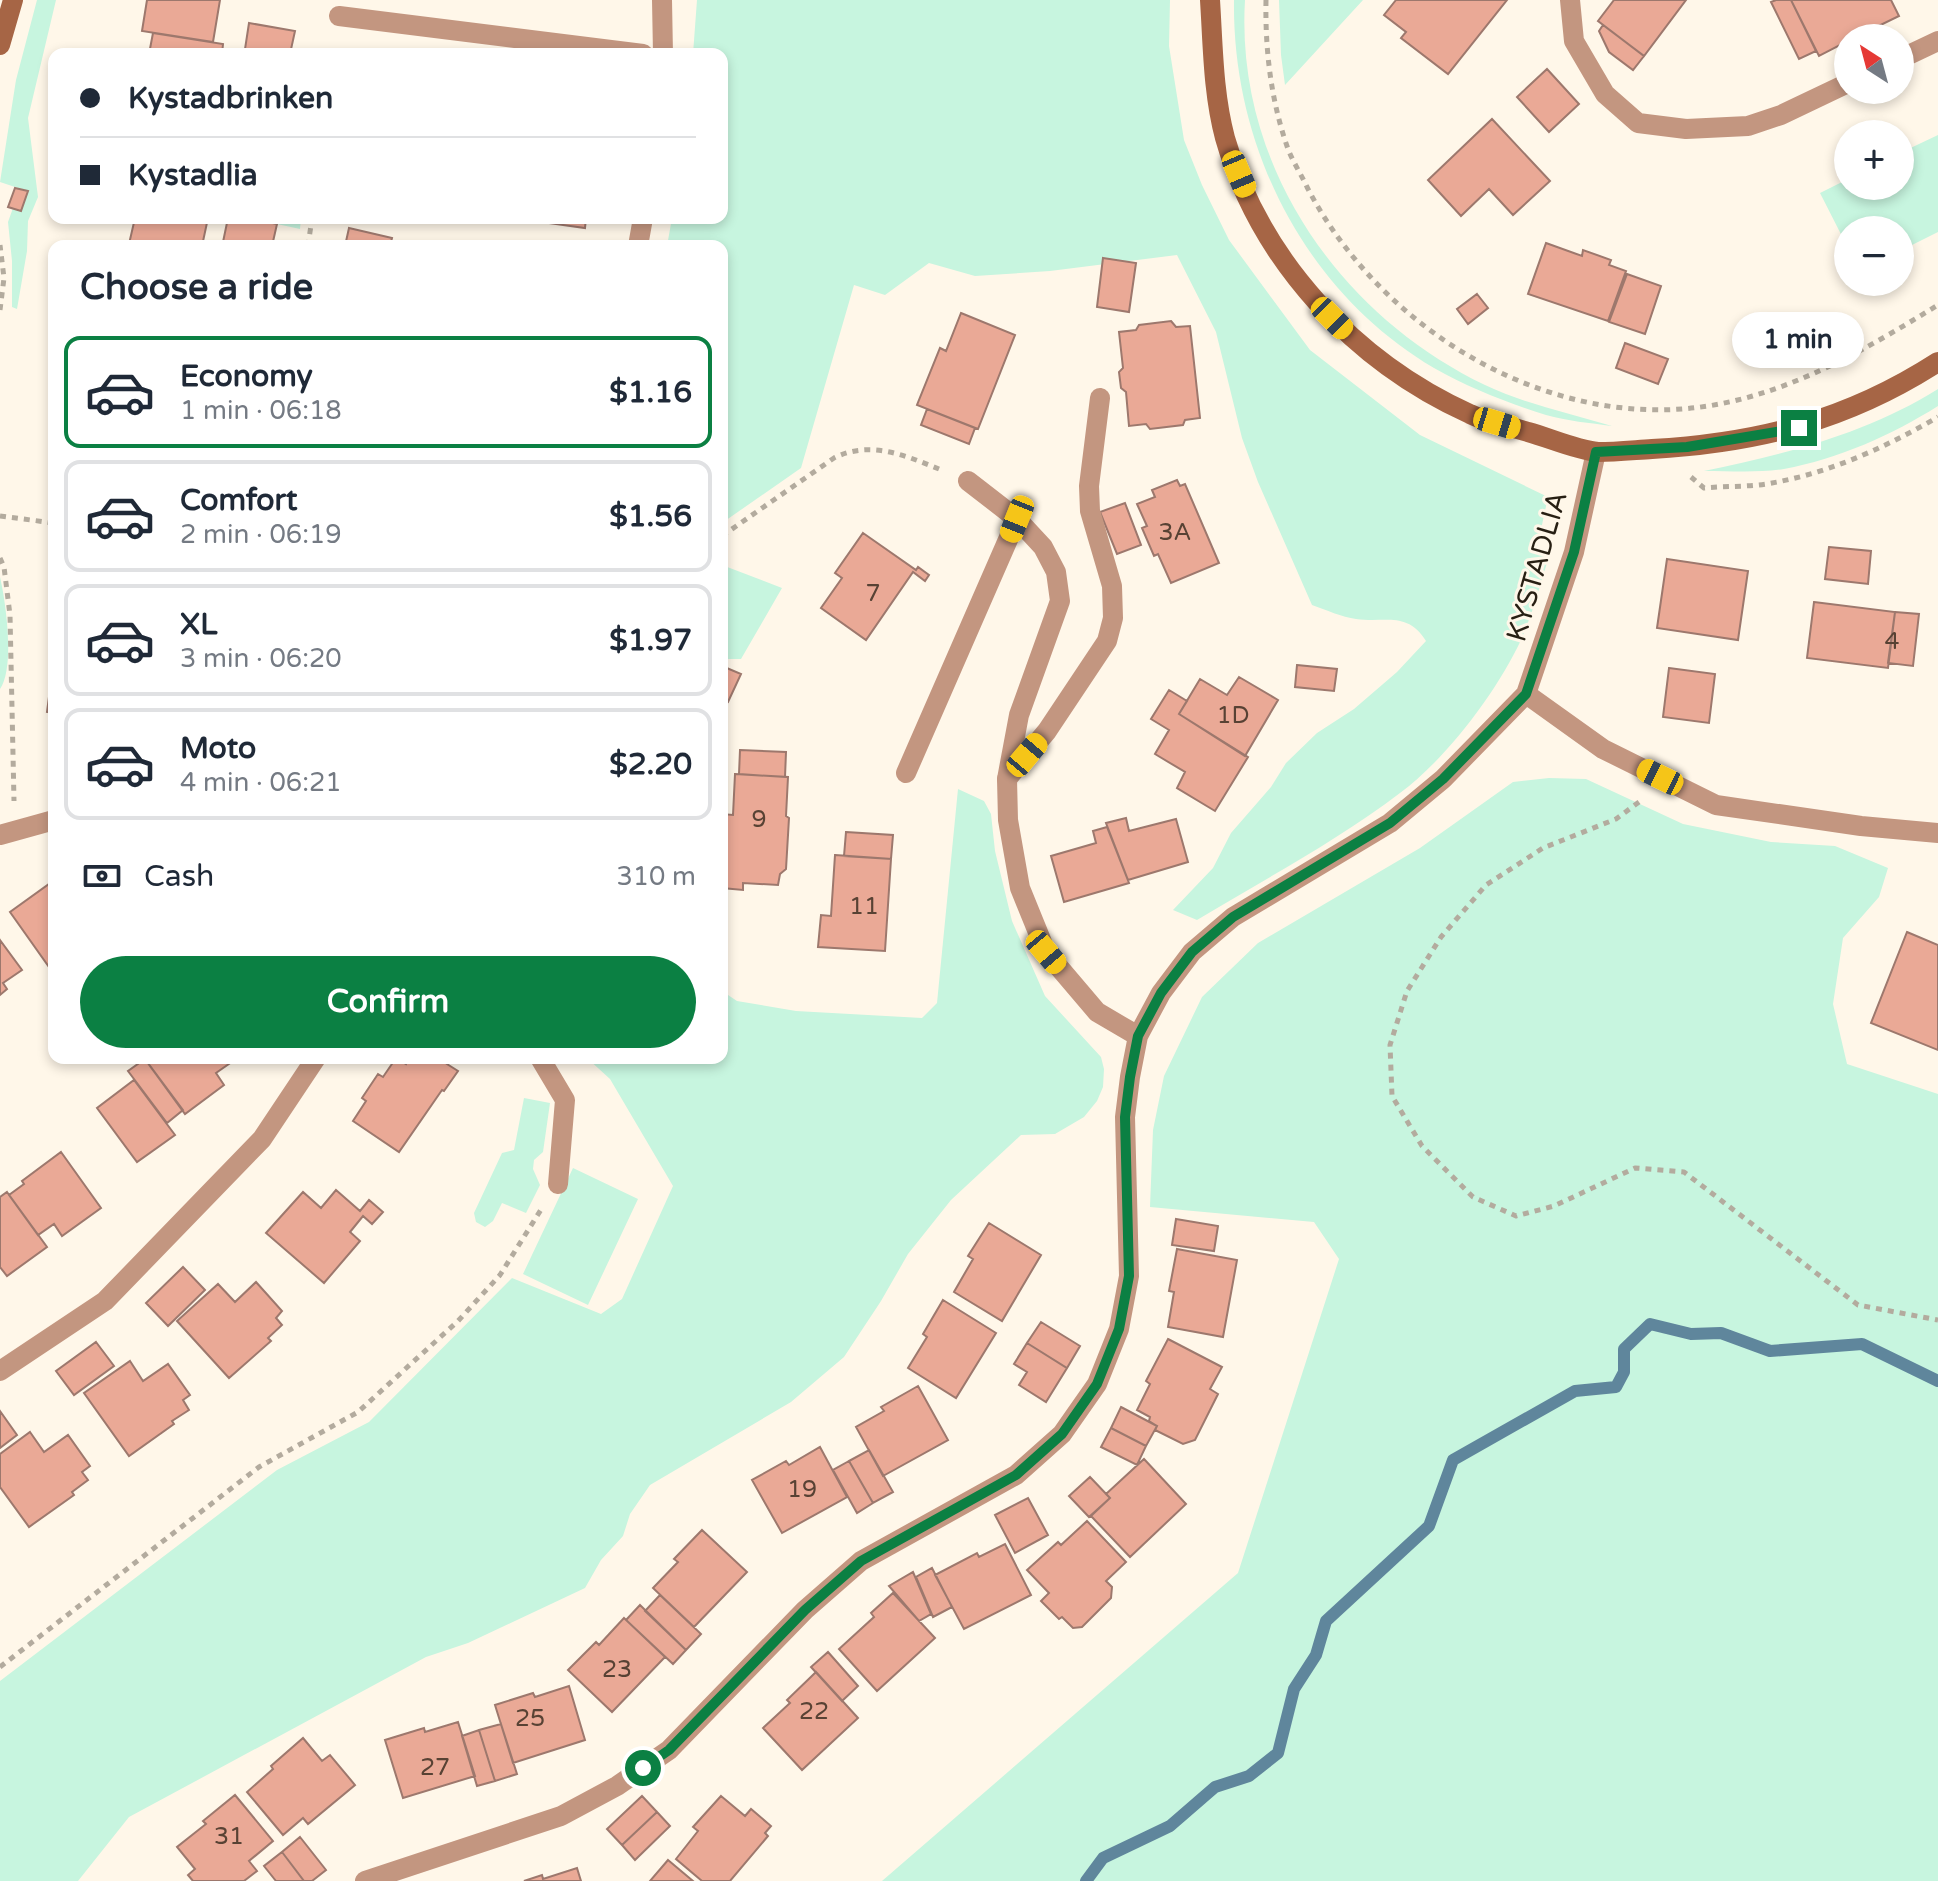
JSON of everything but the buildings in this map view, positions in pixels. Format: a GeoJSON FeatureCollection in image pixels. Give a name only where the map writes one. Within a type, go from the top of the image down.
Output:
{"type":"FeatureCollection","features":[{"type":"Feature","properties":{"kind":"street"},"geometry":{"type":"LineString","coordinates":[[0,45],[13,0]]}},
{"type":"Feature","properties":{"kind":"street"},"geometry":{"type":"LineString","coordinates":[[662,0],[663,48]]}},
{"type":"Feature","properties":{"kind":"street"},"geometry":{"type":"LineString","coordinates":[[1210,0],[1218,107],[1226,141],[1254,210],[1274,245],[1318,304],[1375,357],[1472,415],[1596,452],[1687,447],[1799,428],[1846,411],[1938,362]]}},
{"type":"Feature","properties":{"kind":"street"},"geometry":{"type":"LineString","coordinates":[[1570,0],[1574,41],[1605,94],[1638,123],[1686,129],[1748,126],[1781,115],[1834,90]]}},
{"type":"Feature","properties":{"kind":"street"},"geometry":{"type":"LineString","coordinates":[[339,16],[595,48]]}},
{"type":"Feature","properties":{"kind":"street"},"geometry":{"type":"LineString","coordinates":[[1914,52],[1938,41]]}},
{"type":"Feature","properties":{"kind":"street"},"geometry":{"type":"LineString","coordinates":[[1007,779],[1047,731],[1107,641],[1113,618],[1112,586],[1090,511],[1089,486],[1100,398]]}},
{"type":"Feature","properties":{"kind":"street","name":"KYSTADLIA"},"geometry":{"type":"LineString","coordinates":[[1526,694],[1574,552],[1596,452]]}},
{"type":"Feature","properties":{"kind":"street"},"geometry":{"type":"LineString","coordinates":[[968,481],[1017,519],[1043,547],[1056,572],[1060,601],[1019,715],[1007,779],[1008,820],[1020,888],[1046,952],[1097,1012],[1138,1036]]}},
{"type":"Feature","properties":{"kind":"street"},"geometry":{"type":"LineString","coordinates":[[906,773],[1017,519]]}},
{"type":"Feature","properties":{"kind":"street"},"geometry":{"type":"LineString","coordinates":[[365,1881],[561,1816],[617,1786],[669,1750],[805,1610],[861,1561],[1016,1475],[1062,1434],[1097,1384],[1119,1329],[1129,1276],[1125,1117],[1138,1036],[1161,993],[1192,952],[1233,917],[1390,823],[1443,779],[1526,694],[1603,749],[1716,805],[1861,826],[1938,833]]}},
{"type":"Feature","properties":{"kind":"street"},"geometry":{"type":"LineString","coordinates":[[7,832],[48,822]]}},
{"type":"Feature","properties":{"kind":"street"},"geometry":{"type":"LineString","coordinates":[[0,1371],[105,1301],[262,1139],[312,1064]]}},
{"type":"Feature","properties":{"kind":"street"},"geometry":{"type":"LineString","coordinates":[[544,1064],[565,1100],[558,1184]]}},
{"type":"Feature","properties":{"kind":"path"},"geometry":{"type":"LineString","coordinates":[[1266,0],[1270,84],[1288,150],[1336,238],[1405,312],[1478,360],[1562,395],[1610,407],[1692,408],[1756,394],[1824,369],[1865,350],[1938,305]]}},
{"type":"Feature","properties":{"kind":"path"},"geometry":{"type":"LineString","coordinates":[[0,245],[4,278],[0,310]]}},
{"type":"Feature","properties":{"kind":"path"},"geometry":{"type":"LineString","coordinates":[[1690,477],[1704,488],[1779,481],[1832,468],[1893,443],[1938,417]]}},
{"type":"Feature","properties":{"kind":"path"},"geometry":{"type":"LineString","coordinates":[[728,532],[850,450],[868,448],[889,452],[968,481]]}},
{"type":"Feature","properties":{"kind":"path"},"geometry":{"type":"LineString","coordinates":[[0,516],[48,522]]}},
{"type":"Feature","properties":{"kind":"path"},"geometry":{"type":"LineString","coordinates":[[0,558],[10,615],[7,832]]}},
{"type":"Feature","properties":{"kind":"path"},"geometry":{"type":"LineString","coordinates":[[1660,777],[1643,799],[1616,819],[1543,848],[1486,885],[1441,937],[1407,991],[1390,1045],[1392,1096],[1422,1146],[1473,1197],[1516,1216],[1554,1206],[1635,1168],[1684,1172],[1858,1305],[1938,1320]]}},
{"type":"Feature","properties":{"kind":"path"},"geometry":{"type":"LineString","coordinates":[[0,1667],[259,1467],[358,1412],[458,1321],[500,1275],[558,1184]]}},
{"type":"Feature","properties":{"kind":"green space"},"geometry":{"type":"Polygon","coordinates":[[[37,0],[56,0],[28,118],[38,197],[28,221],[27,251],[17,309],[12,307],[8,222],[13,208],[21,211],[27,191],[0,182],[16,80],[37,0]]]}},
{"type":"Feature","properties":{"kind":"green space"},"geometry":{"type":"Polygon","coordinates":[[[697,0],[1170,0],[1169,46],[1184,140],[1202,185],[1229,240],[1310,350],[1420,435],[1548,497],[1537,548],[1550,553],[1521,640],[1484,702],[1435,762],[1400,793],[1351,827],[1197,920],[1173,910],[1213,868],[1231,833],[1271,787],[1286,763],[1317,733],[1354,709],[1397,672],[1426,641],[1411,625],[1403,622],[1351,618],[1312,605],[1242,438],[1216,332],[1177,255],[1050,271],[975,276],[929,263],[885,295],[854,285],[801,468],[728,519],[728,240],[668,240],[671,224],[728,224],[728,48],[693,48],[697,0]]]}},
{"type":"Feature","properties":{"kind":"green space"},"geometry":{"type":"Polygon","coordinates":[[[1234,0],[1245,0],[1246,61],[1258,120],[1278,176],[1306,228],[1342,276],[1384,319],[1432,355],[1485,385],[1531,403],[1612,426],[1546,415],[1461,382],[1434,368],[1388,336],[1348,299],[1314,257],[1285,211],[1262,161],[1246,109],[1237,55],[1234,0]]]}},
{"type":"Feature","properties":{"kind":"green space"},"geometry":{"type":"Polygon","coordinates":[[[1279,0],[1363,0],[1285,85],[1281,55],[1279,0]]]}},
{"type":"Feature","properties":{"kind":"green space"},"geometry":{"type":"Polygon","coordinates":[[[1938,135],[1938,232],[1914,244],[1914,216],[1834,216],[1834,220],[1820,193],[1834,186],[1834,200],[1914,200],[1914,146],[1938,135]]]}},
{"type":"Feature","properties":{"kind":"green space"},"geometry":{"type":"Polygon","coordinates":[[[277,224],[300,224],[300,229],[277,224]]]}},
{"type":"Feature","properties":{"kind":"green space"},"geometry":{"type":"Polygon","coordinates":[[[1938,389],[1938,406],[1902,427],[1844,452],[1784,469],[1704,471],[1765,457],[1854,430],[1911,405],[1938,389]]]}},
{"type":"Feature","properties":{"kind":"green space"},"geometry":{"type":"Polygon","coordinates":[[[728,567],[782,588],[741,659],[728,659],[728,567]]]}},
{"type":"Feature","properties":{"kind":"green space"},"geometry":{"type":"Polygon","coordinates":[[[0,577],[7,618],[8,651],[5,679],[0,689],[0,577]]]}},
{"type":"Feature","properties":{"kind":"green space"},"geometry":{"type":"Polygon","coordinates":[[[1549,778],[1586,779],[1683,824],[1771,842],[1835,846],[1888,868],[1879,897],[1843,938],[1833,1004],[1847,1064],[1938,1094],[1938,1881],[882,1881],[1238,1573],[1339,1259],[1314,1222],[1150,1207],[1153,1130],[1164,1076],[1202,997],[1258,943],[1420,848],[1513,782],[1549,778]]]}},
{"type":"Feature","properties":{"kind":"green space"},"geometry":{"type":"Polygon","coordinates":[[[958,789],[984,801],[991,814],[995,851],[1012,921],[1045,996],[1101,1057],[1103,1087],[1097,1101],[1084,1117],[1055,1134],[1021,1135],[951,1200],[908,1254],[844,1357],[791,1402],[650,1485],[630,1514],[623,1536],[601,1560],[585,1588],[468,1643],[426,1657],[129,1817],[78,1881],[0,1881],[0,1681],[277,1470],[369,1422],[512,1278],[601,1314],[622,1299],[673,1186],[610,1079],[594,1064],[728,1064],[728,995],[737,1001],[796,1011],[922,1018],[937,1003],[958,789]]]}},
{"type":"Feature","properties":{"kind":"green space"},"geometry":{"type":"Polygon","coordinates":[[[524,1098],[550,1103],[543,1152],[534,1160],[533,1169],[540,1185],[526,1213],[502,1203],[493,1221],[485,1227],[476,1222],[474,1213],[502,1153],[514,1150],[524,1098]]]}},
{"type":"Feature","properties":{"kind":"green space"},"geometry":{"type":"Polygon","coordinates":[[[573,1168],[638,1199],[588,1305],[523,1274],[573,1168]]]}},
{"type":"Feature","properties":{"kind":"waterway"},"geometry":{"type":"LineString","coordinates":[[1086,1881],[1103,1858],[1170,1826],[1215,1787],[1249,1776],[1278,1753],[1294,1689],[1316,1655],[1326,1621],[1429,1526],[1453,1460],[1575,1391],[1616,1387],[1624,1372],[1624,1349],[1650,1324],[1691,1334],[1721,1333],[1770,1351],[1862,1344],[1938,1381]]}},
{"type":"Feature","properties":{"kind":"route"},"geometry":{"type":"LineString","coordinates":[[643,1768],[669,1750],[805,1610],[861,1561],[1016,1475],[1062,1434],[1097,1384],[1119,1329],[1129,1276],[1125,1117],[1138,1036],[1161,993],[1192,952],[1233,917],[1390,823],[1443,779],[1526,694],[1574,552],[1596,452],[1687,447],[1799,428]]}}]}
